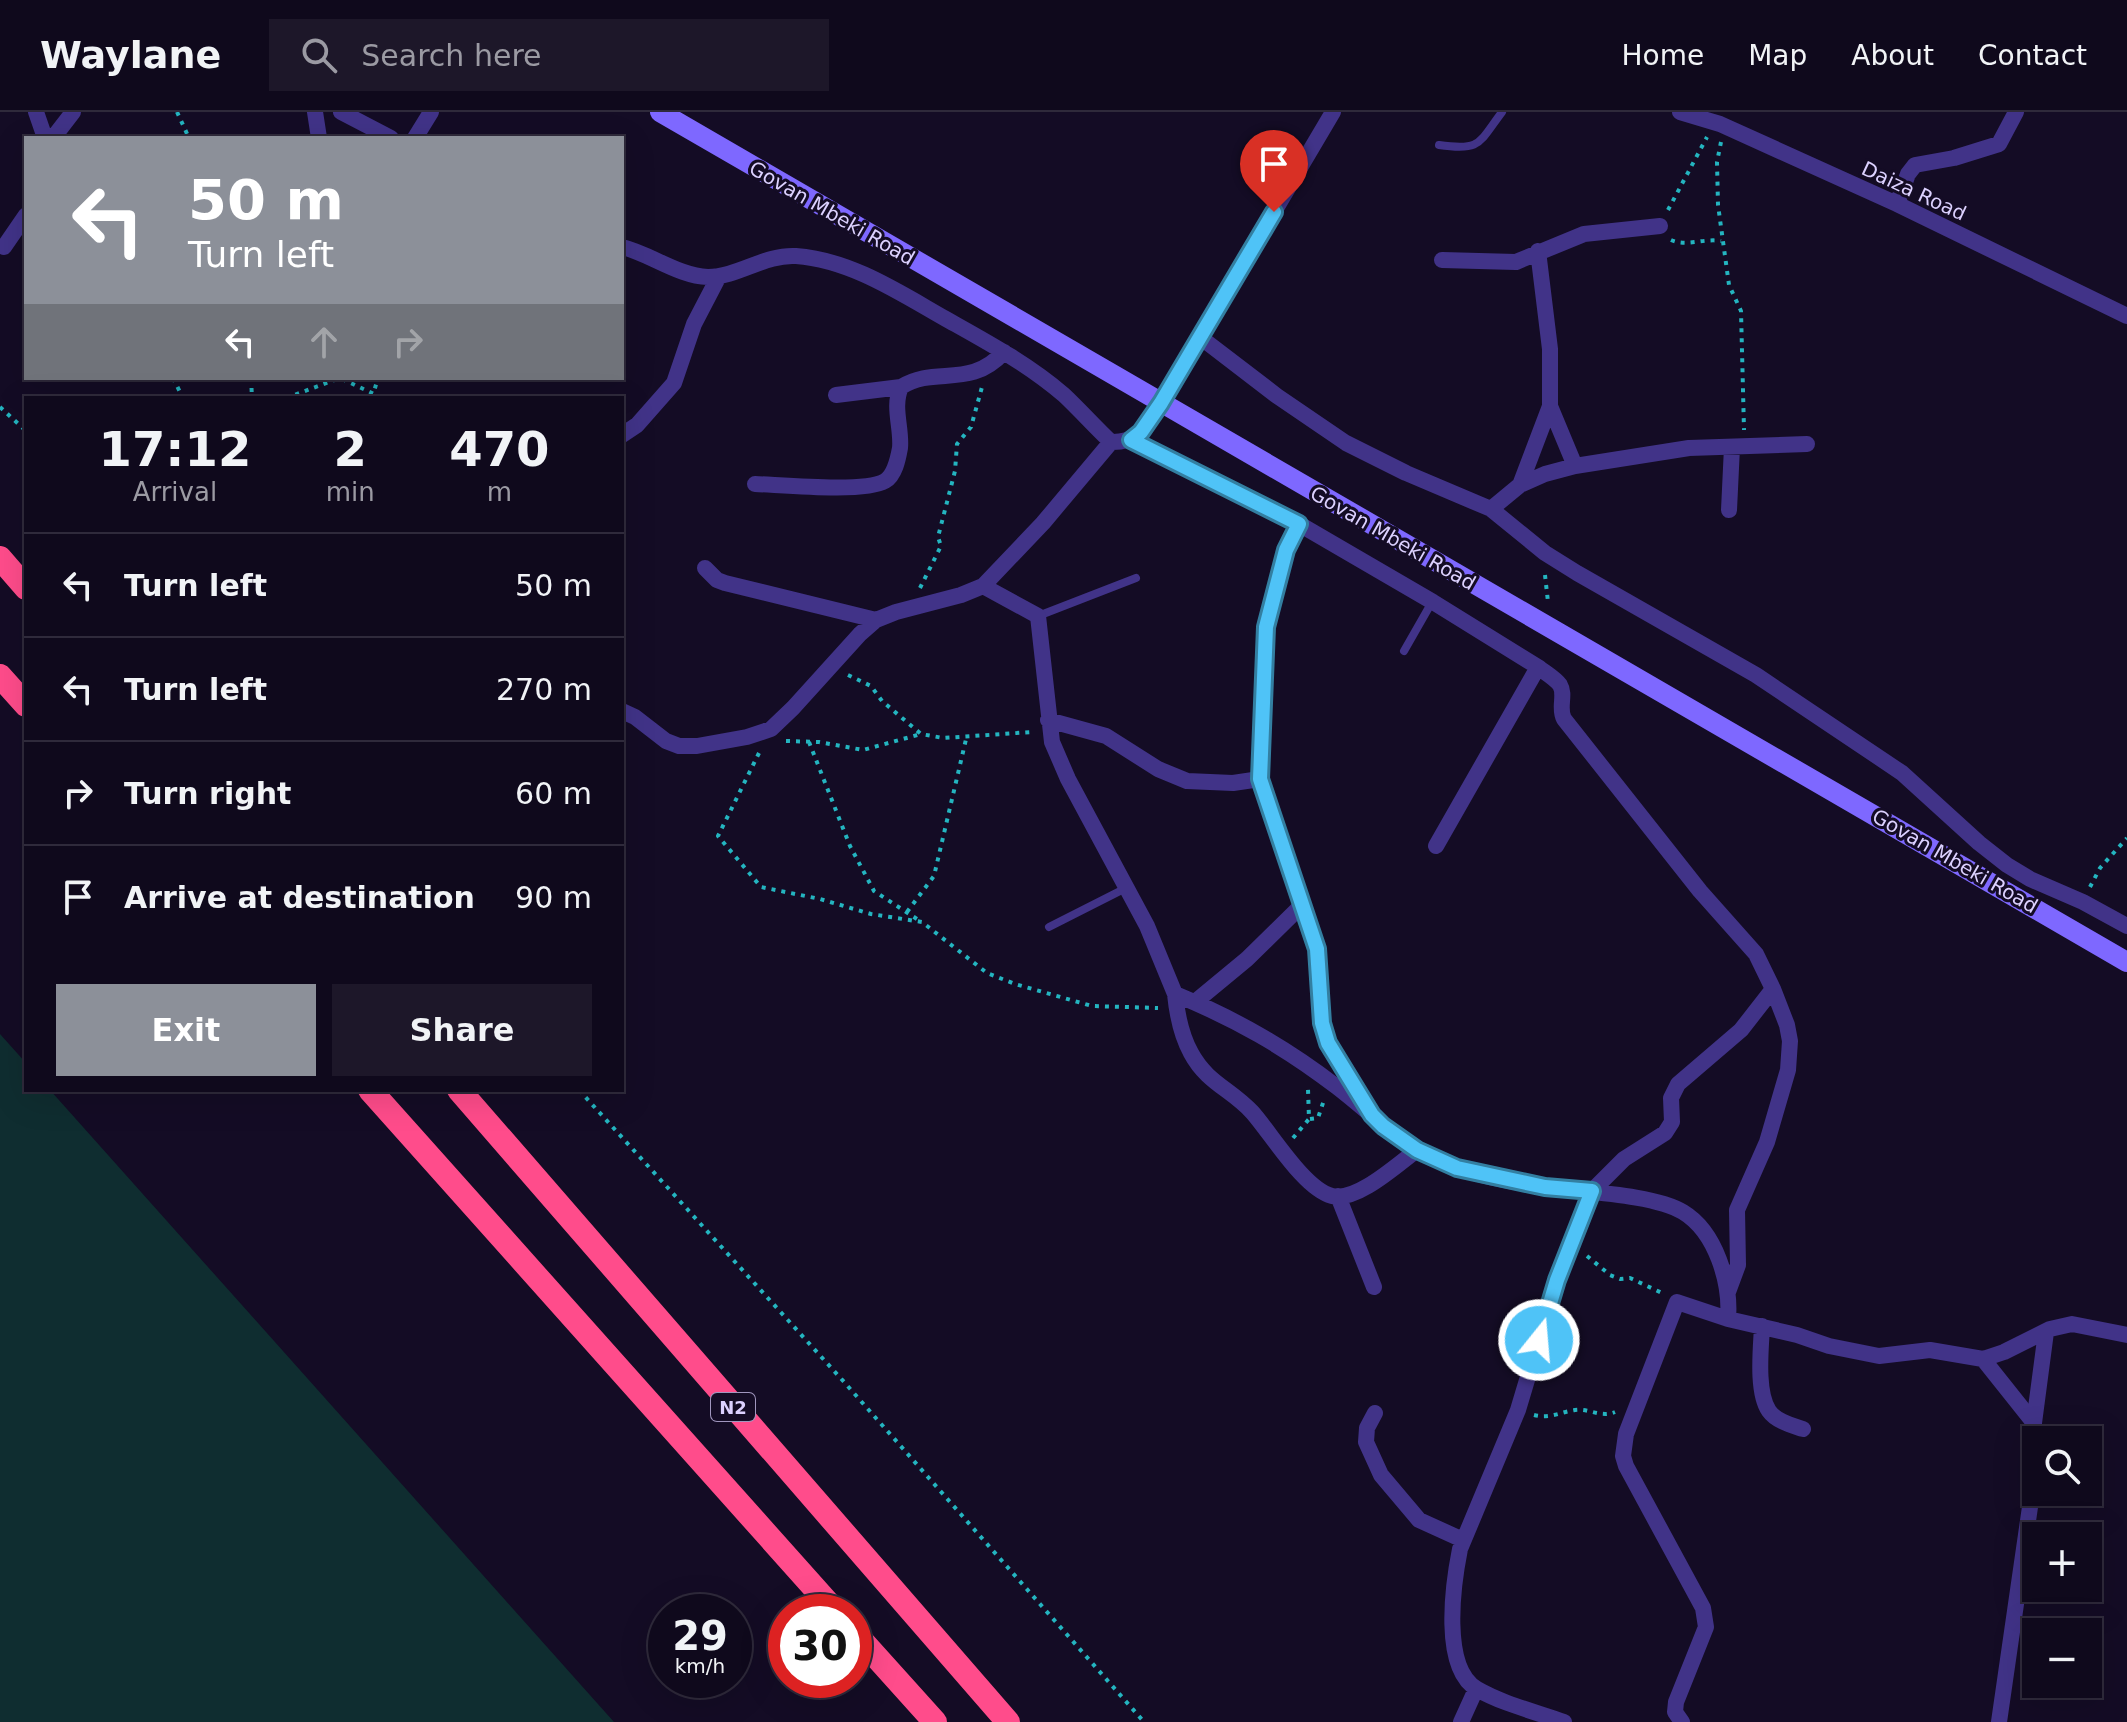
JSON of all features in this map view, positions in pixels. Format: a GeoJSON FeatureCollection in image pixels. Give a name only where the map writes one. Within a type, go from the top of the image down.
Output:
{"type":"FeatureCollection","features":[{"type":"Feature","properties":{"kind":"highway"},"geometry":{"type":"LineString","coordinates":[[0,558],[24,586]]}},
{"type":"Feature","properties":{"kind":"highway"},"geometry":{"type":"LineString","coordinates":[[0,676],[24,703]]}},
{"type":"Feature","properties":{"kind":"highway"},"geometry":{"type":"LineString","coordinates":[[372,1092],[820,1594]]}},
{"type":"Feature","properties":{"kind":"highway","name":"N2"},"geometry":{"type":"LineString","coordinates":[[461,1092],[1008,1722]]}},
{"type":"Feature","properties":{"kind":"highway"},"geometry":{"type":"LineString","coordinates":[[872,1652],[935,1722]]}},
{"type":"Feature","properties":{"kind":"main road","name":"Govan Mbeki Road"},"geometry":{"type":"LineString","coordinates":[[660,112],[2127,962]]}},
{"type":"Feature","properties":{"kind":"street"},"geometry":{"type":"LineString","coordinates":[[36,112],[44,136]]}},
{"type":"Feature","properties":{"kind":"street"},"geometry":{"type":"LineString","coordinates":[[55,136],[73,112]]}},
{"type":"Feature","properties":{"kind":"street"},"geometry":{"type":"LineString","coordinates":[[315,112],[319,136]]}},
{"type":"Feature","properties":{"kind":"street"},"geometry":{"type":"LineString","coordinates":[[341,112],[387,136]]}},
{"type":"Feature","properties":{"kind":"street"},"geometry":{"type":"LineString","coordinates":[[425,135],[431,112]]}},
{"type":"Feature","properties":{"kind":"street"},"geometry":{"type":"LineString","coordinates":[[1131,440],[1141,432],[1161,403],[1333,112]]}},
{"type":"Feature","properties":{"kind":"street","name":"Daiza Road"},"geometry":{"type":"LineString","coordinates":[[1680,112],[1720,124],[1897,204],[2127,316]]}},
{"type":"Feature","properties":{"kind":"street"},"geometry":{"type":"LineString","coordinates":[[1897,204],[1908,174],[1915,165],[1954,158],[1999,144],[2016,112]]}},
{"type":"Feature","properties":{"kind":"street"},"geometry":{"type":"LineString","coordinates":[[4,247],[24,218]]}},
{"type":"Feature","properties":{"kind":"street"},"geometry":{"type":"LineString","coordinates":[[1442,260],[1516,262],[1584,234],[1660,226]]}},
{"type":"Feature","properties":{"kind":"street"},"geometry":{"type":"LineString","coordinates":[[624,248],[694,275],[719,276],[778,257],[822,261],[883,284],[1064,396],[1111,442]]}},
{"type":"Feature","properties":{"kind":"street"},"geometry":{"type":"LineString","coordinates":[[1520,485],[1550,406],[1550,349],[1538,251]]}},
{"type":"Feature","properties":{"kind":"street"},"geometry":{"type":"LineString","coordinates":[[624,434],[637,425],[674,383],[694,324],[719,276]]}},
{"type":"Feature","properties":{"kind":"street"},"geometry":{"type":"LineString","coordinates":[[1200,337],[1277,396],[1346,443],[1406,473],[1491,509],[1545,553],[1756,675],[1902,773],[2007,865],[2127,926]]}},
{"type":"Feature","properties":{"kind":"street"},"geometry":{"type":"LineString","coordinates":[[836,395],[901,387],[920,379],[976,372],[998,357]]}},
{"type":"Feature","properties":{"kind":"street"},"geometry":{"type":"LineString","coordinates":[[755,484],[858,487],[886,481],[893,473],[899,451],[897,401],[901,387]]}},
{"type":"Feature","properties":{"kind":"street"},"geometry":{"type":"LineString","coordinates":[[1550,406],[1575,466]]}},
{"type":"Feature","properties":{"kind":"street"},"geometry":{"type":"LineString","coordinates":[[624,712],[666,741],[679,746],[710,744],[769,733],[876,620],[983,586],[1043,523],[1111,442],[1131,440],[1299,524],[1538,667],[1561,687],[1560,710],[1564,719],[1700,891],[1750,945],[1773,989],[1790,1041],[1788,1070],[1767,1142],[1737,1210],[1738,1265],[1728,1292]]}},
{"type":"Feature","properties":{"kind":"street"},"geometry":{"type":"LineString","coordinates":[[1491,509],[1520,485],[1575,466],[1658,451],[1807,444]]}},
{"type":"Feature","properties":{"kind":"street"},"geometry":{"type":"LineString","coordinates":[[1729,510],[1738,447]]}},
{"type":"Feature","properties":{"kind":"street"},"geometry":{"type":"LineString","coordinates":[[1299,524],[1286,550],[1266,627],[1260,779],[1320,958],[1324,1034],[1372,1115]]}},
{"type":"Feature","properties":{"kind":"street"},"geometry":{"type":"LineString","coordinates":[[705,568],[725,583],[876,620]]}},
{"type":"Feature","properties":{"kind":"street"},"geometry":{"type":"LineString","coordinates":[[983,586],[1038,616],[1049,727],[1068,779],[1147,926],[1176,1001],[1192,1055],[1214,1083],[1253,1113],[1297,1169],[1325,1193],[1338,1196],[1361,1189],[1417,1150]]}},
{"type":"Feature","properties":{"kind":"street"},"geometry":{"type":"LineString","coordinates":[[1436,846],[1538,667]]}},
{"type":"Feature","properties":{"kind":"street"},"geometry":{"type":"LineString","coordinates":[[1049,727],[1106,736],[1158,769],[1187,781],[1233,783],[1260,779]]}},
{"type":"Feature","properties":{"kind":"street"},"geometry":{"type":"LineString","coordinates":[[1195,1002],[1247,959],[1301,906]]}},
{"type":"Feature","properties":{"kind":"street"},"geometry":{"type":"LineString","coordinates":[[1564,1722],[1476,1689],[1455,1661],[1452,1639],[1456,1567],[1463,1540],[1518,1410],[1557,1280],[1592,1191],[1624,1159],[1665,1133],[1672,1122],[1671,1098],[1678,1084],[1741,1030],[1773,989]]}},
{"type":"Feature","properties":{"kind":"street"},"geometry":{"type":"LineString","coordinates":[[1176,1001],[1195,1002],[1269,1038],[1417,1150],[1457,1168],[1545,1187],[1637,1199],[1683,1211],[1713,1248],[1728,1292],[1728,1319]]}},
{"type":"Feature","properties":{"kind":"street"},"geometry":{"type":"LineString","coordinates":[[1338,1196],[1374,1287]]}},
{"type":"Feature","properties":{"kind":"street"},"geometry":{"type":"LineString","coordinates":[[1682,1722],[1675,1712],[1676,1702],[1706,1627],[1707,1616],[1623,1456],[1624,1443],[1677,1302],[1862,1355],[1930,1350],[1983,1359],[2059,1326],[2072,1324],[2127,1335]]}},
{"type":"Feature","properties":{"kind":"street"},"geometry":{"type":"LineString","coordinates":[[1762,1326],[1761,1380],[1769,1411],[1780,1421],[1803,1429]]}},
{"type":"Feature","properties":{"kind":"street"},"geometry":{"type":"LineString","coordinates":[[1999,1722],[2031,1500],[2034,1423],[2046,1332]]}},
{"type":"Feature","properties":{"kind":"street"},"geometry":{"type":"LineString","coordinates":[[1983,1359],[2034,1423]]}},
{"type":"Feature","properties":{"kind":"street"},"geometry":{"type":"LineString","coordinates":[[1375,1413],[1367,1428],[1366,1442],[1381,1475],[1419,1520],[1463,1540]]}},
{"type":"Feature","properties":{"kind":"street"},"geometry":{"type":"LineString","coordinates":[[1461,1722],[1476,1689]]}},
{"type":"Feature","properties":{"kind":"lane"},"geometry":{"type":"LineString","coordinates":[[1439,145],[1473,147],[1502,112]]}},
{"type":"Feature","properties":{"kind":"lane"},"geometry":{"type":"LineString","coordinates":[[1038,616],[1136,578]]}},
{"type":"Feature","properties":{"kind":"lane"},"geometry":{"type":"LineString","coordinates":[[1404,651],[1433,602]]}},
{"type":"Feature","properties":{"kind":"lane"},"geometry":{"type":"LineString","coordinates":[[1049,927],[1127,888]]}},
{"type":"Feature","properties":{"kind":"path"},"geometry":{"type":"LineString","coordinates":[[177,112],[188,136]]}},
{"type":"Feature","properties":{"kind":"path"},"geometry":{"type":"LineString","coordinates":[[1720,124],[1705,140],[1660,226],[1667,239],[1679,244],[1709,239],[1722,242]]}},
{"type":"Feature","properties":{"kind":"path"},"geometry":{"type":"LineString","coordinates":[[1720,124],[1721,142],[1717,162],[1722,242],[1729,285],[1741,311],[1738,447]]}},
{"type":"Feature","properties":{"kind":"path"},"geometry":{"type":"LineString","coordinates":[[928,604],[920,591],[921,584],[941,546],[938,537],[955,471],[957,444],[971,427],[980,392],[998,357]]}},
{"type":"Feature","properties":{"kind":"path"},"geometry":{"type":"LineString","coordinates":[[291,396],[335,380]]}},
{"type":"Feature","properties":{"kind":"path"},"geometry":{"type":"LineString","coordinates":[[344,380],[373,396]]}},
{"type":"Feature","properties":{"kind":"path"},"geometry":{"type":"LineString","coordinates":[[0,407],[24,429]]}},
{"type":"Feature","properties":{"kind":"path"},"geometry":{"type":"LineString","coordinates":[[1545,553],[1545,590],[1554,631]]}},
{"type":"Feature","properties":{"kind":"path"},"geometry":{"type":"LineString","coordinates":[[871,686],[882,701],[921,734]]}},
{"type":"Feature","properties":{"kind":"path"},"geometry":{"type":"LineString","coordinates":[[922,922],[871,914],[820,899],[761,887],[718,836],[769,733],[795,743],[809,742],[863,750],[921,734],[943,738],[1049,727]]}},
{"type":"Feature","properties":{"kind":"path"},"geometry":{"type":"LineString","coordinates":[[907,912],[934,876],[967,735]]}},
{"type":"Feature","properties":{"kind":"path"},"geometry":{"type":"LineString","coordinates":[[809,742],[850,846],[874,891],[922,922],[987,973],[1092,1006],[1176,1001]]}},
{"type":"Feature","properties":{"kind":"path"},"geometry":{"type":"LineString","coordinates":[[2083,902],[2100,868],[2127,838]]}},
{"type":"Feature","properties":{"kind":"path"},"geometry":{"type":"LineString","coordinates":[[1309,1067],[1309,1119]]}},
{"type":"Feature","properties":{"kind":"path"},"geometry":{"type":"LineString","coordinates":[[1281,1150],[1309,1119],[1318,1118],[1325,1099],[1335,1085]]}},
{"type":"Feature","properties":{"kind":"path"},"geometry":{"type":"LineString","coordinates":[[581,1092],[845,1383],[1144,1722]]}},
{"type":"Feature","properties":{"kind":"path"},"geometry":{"type":"LineString","coordinates":[[1569,1252],[1582,1253],[1599,1263],[1610,1275],[1620,1279],[1630,1278],[1677,1302]]}},
{"type":"Feature","properties":{"kind":"path"},"geometry":{"type":"LineString","coordinates":[[1518,1410],[1541,1417],[1578,1409],[1605,1416],[1637,1407]]}},
{"type":"Feature","properties":{"kind":"green space"},"geometry":{"type":"Polygon","coordinates":[[[0,1034],[24,1061],[24,1092],[52,1092],[614,1722],[0,1722],[0,1034]]]}},
{"type":"Feature","properties":{"kind":"route"},"geometry":{"type":"LineString","coordinates":[[1274,212],[1161,403],[1141,432],[1131,440],[1299,524],[1277,576],[1266,627],[1260,779],[1320,958],[1324,1034],[1372,1115],[1417,1150],[1457,1168],[1545,1187],[1592,1191],[1557,1280],[1539,1340]]}}]}
